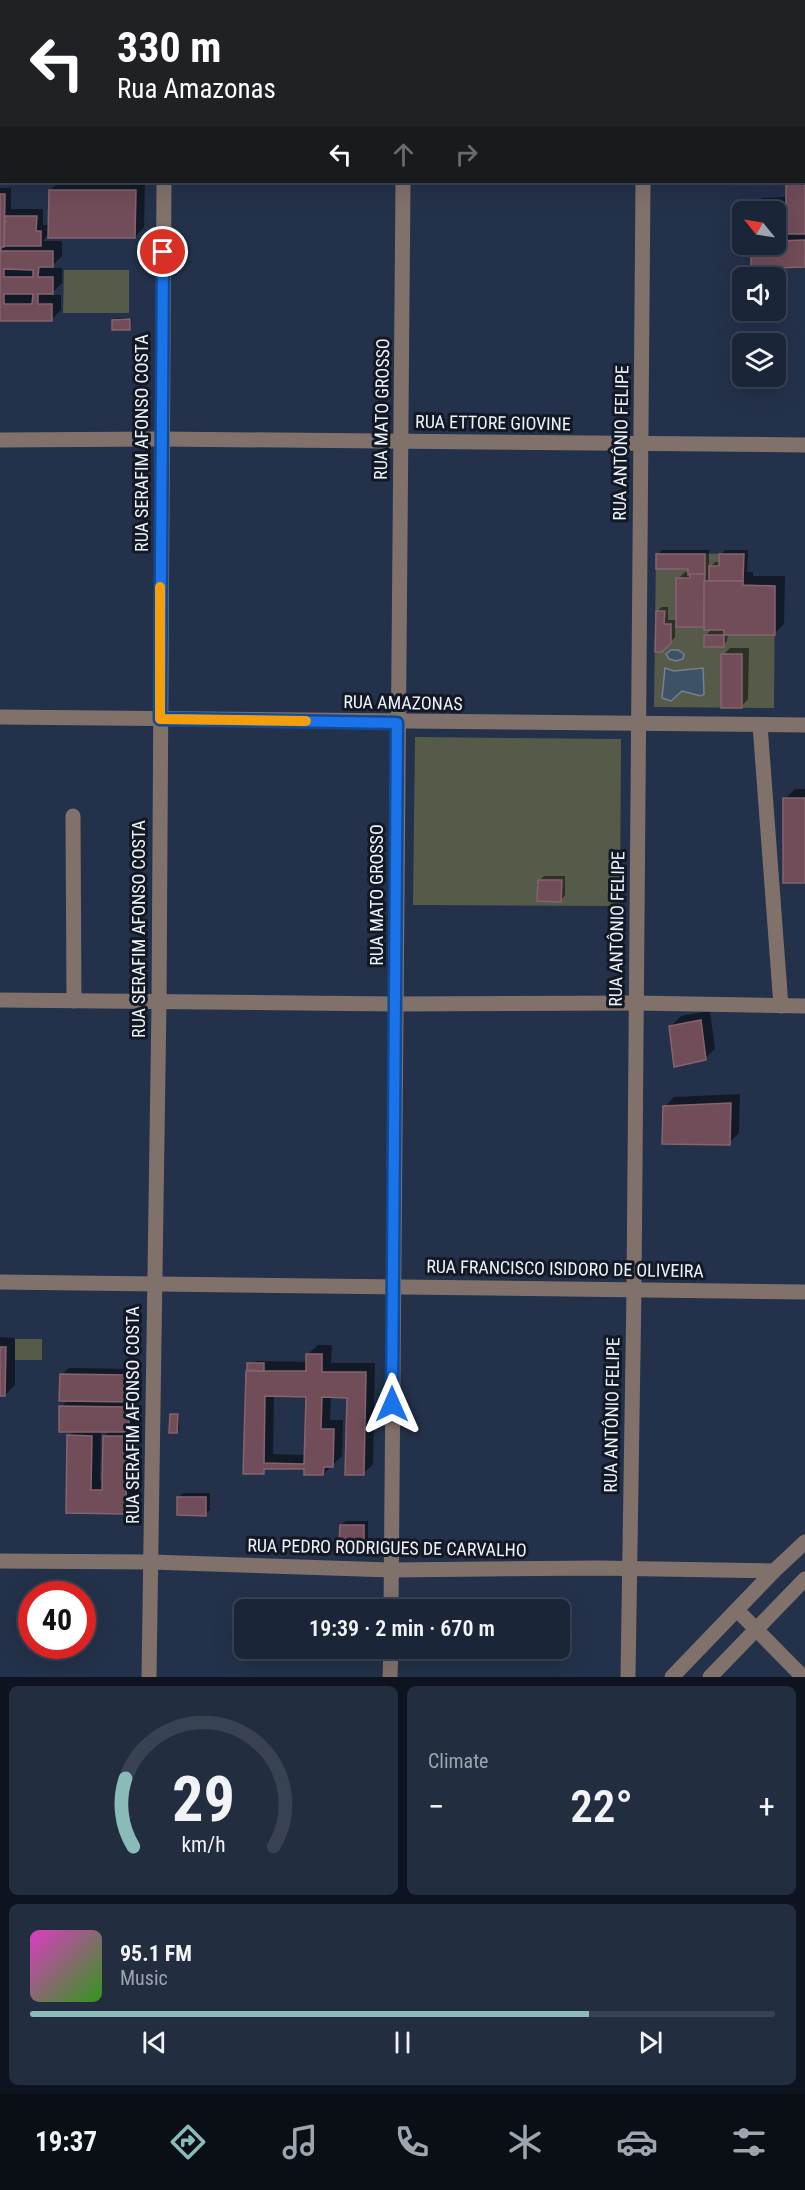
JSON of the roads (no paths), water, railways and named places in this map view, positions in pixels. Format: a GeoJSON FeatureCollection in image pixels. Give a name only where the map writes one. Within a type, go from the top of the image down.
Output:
{"type":"FeatureCollection","features":[{"type":"Feature","properties":{"kind":"street","name":"RUA SERAFIM AFONSO COSTA"},"geometry":{"type":"LineString","coordinates":[[149,1677],[153,1282],[159,1003],[164,183]]}},
{"type":"Feature","properties":{"kind":"street","name":"RUA MATO GROSSO"},"geometry":{"type":"LineString","coordinates":[[391,1599],[403,183]]}},
{"type":"Feature","properties":{"kind":"street","name":"RUA ANTÔNIO FELIPE"},"geometry":{"type":"LineString","coordinates":[[628,1677],[634,1289],[643,183]]}},
{"type":"Feature","properties":{"kind":"street","name":"RUA ETTORE GIOVINE"},"geometry":{"type":"LineString","coordinates":[[0,440],[161,439],[805,445]]}},
{"type":"Feature","properties":{"kind":"street","name":"RUA AMAZONAS"},"geometry":{"type":"LineString","coordinates":[[0,717],[397,723],[805,725]]}},
{"type":"Feature","properties":{"kind":"street"},"geometry":{"type":"LineString","coordinates":[[760,724],[781,1006]]}},
{"type":"Feature","properties":{"kind":"street"},"geometry":{"type":"LineString","coordinates":[[73,816],[74,1001]]}},
{"type":"Feature","properties":{"kind":"street"},"geometry":{"type":"LineString","coordinates":[[0,1000],[159,1003],[635,1003],[805,1006]]}},
{"type":"Feature","properties":{"kind":"street","name":"RUA FRANCISCO ISIDORO DE OLIVEIRA"},"geometry":{"type":"LineString","coordinates":[[0,1281],[805,1292]]}},
{"type":"Feature","properties":{"kind":"street"},"geometry":{"type":"LineString","coordinates":[[672,1677],[805,1542]]}},
{"type":"Feature","properties":{"kind":"street","name":"RUA PEDRO RODRIGUES DE CARVALHO"},"geometry":{"type":"LineString","coordinates":[[0,1561],[151,1562],[391,1570],[774,1571]]}},
{"type":"Feature","properties":{"kind":"street"},"geometry":{"type":"LineString","coordinates":[[710,1677],[805,1580]]}},
{"type":"Feature","properties":{"kind":"street"},"geometry":{"type":"LineString","coordinates":[[737,1610],[803,1677]]}},
{"type":"Feature","properties":{"kind":"street"},"geometry":{"type":"LineString","coordinates":[[390,1677],[391,1659]]}},
{"type":"Feature","properties":{"kind":"water"},"geometry":{"type":"Polygon","coordinates":[[[671,650],[678,650],[684,654],[683,659],[676,661],[669,659],[666,654],[671,650]]]}},
{"type":"Feature","properties":{"kind":"water"},"geometry":{"type":"Polygon","coordinates":[[[665,668],[674,671],[703,668],[704,694],[701,696],[682,691],[671,701],[662,698],[665,668]]]}}]}
